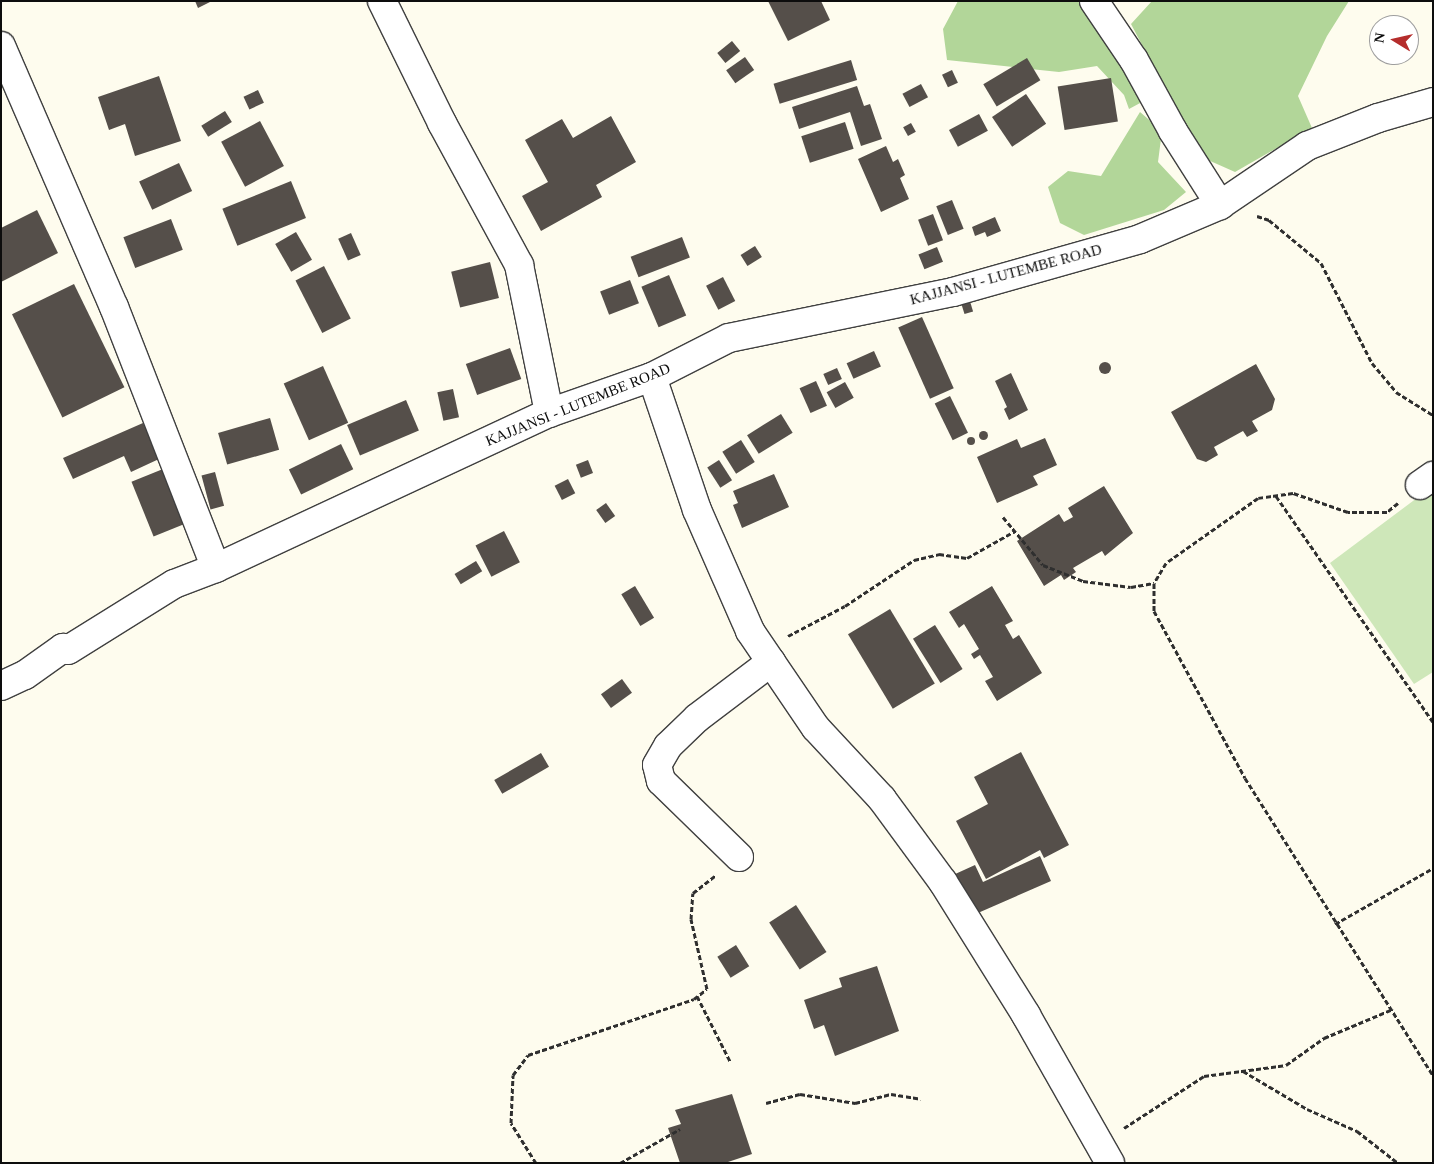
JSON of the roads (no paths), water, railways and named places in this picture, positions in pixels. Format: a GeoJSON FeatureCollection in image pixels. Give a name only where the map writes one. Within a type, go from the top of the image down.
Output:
{"type":"FeatureCollection","features":[{"type":"Feature","properties":{"kind":"street"},"geometry":{"type":"LineString","coordinates":[[382,1],[442,123],[519,266],[549,413]]}},
{"type":"Feature","properties":{"kind":"street"},"geometry":{"type":"LineString","coordinates":[[1094,1],[1134,60],[1173,131],[1220,205],[1307,146],[1378,118],[1433,102]]}},
{"type":"Feature","properties":{"kind":"street"},"geometry":{"type":"LineString","coordinates":[[1,46],[114,307],[216,568]]}},
{"type":"Feature","properties":{"kind":"street","name":"KAJJANSI - LUTEMBE ROAD"},"geometry":{"type":"LineString","coordinates":[[1,686],[25,675],[63,648],[68,650],[174,584],[216,568],[549,413],[652,377],[729,338],[953,292],[1140,239],[1220,205]]}},
{"type":"Feature","properties":{"kind":"street"},"geometry":{"type":"LineString","coordinates":[[652,377],[697,510],[750,631],[816,728],[882,799],[943,882],[1026,1015],[1104,1153]]}},
{"type":"Feature","properties":{"kind":"street"},"geometry":{"type":"LineString","coordinates":[[739,857],[661,781],[656,764],[668,746],[767,656]]}}]}
